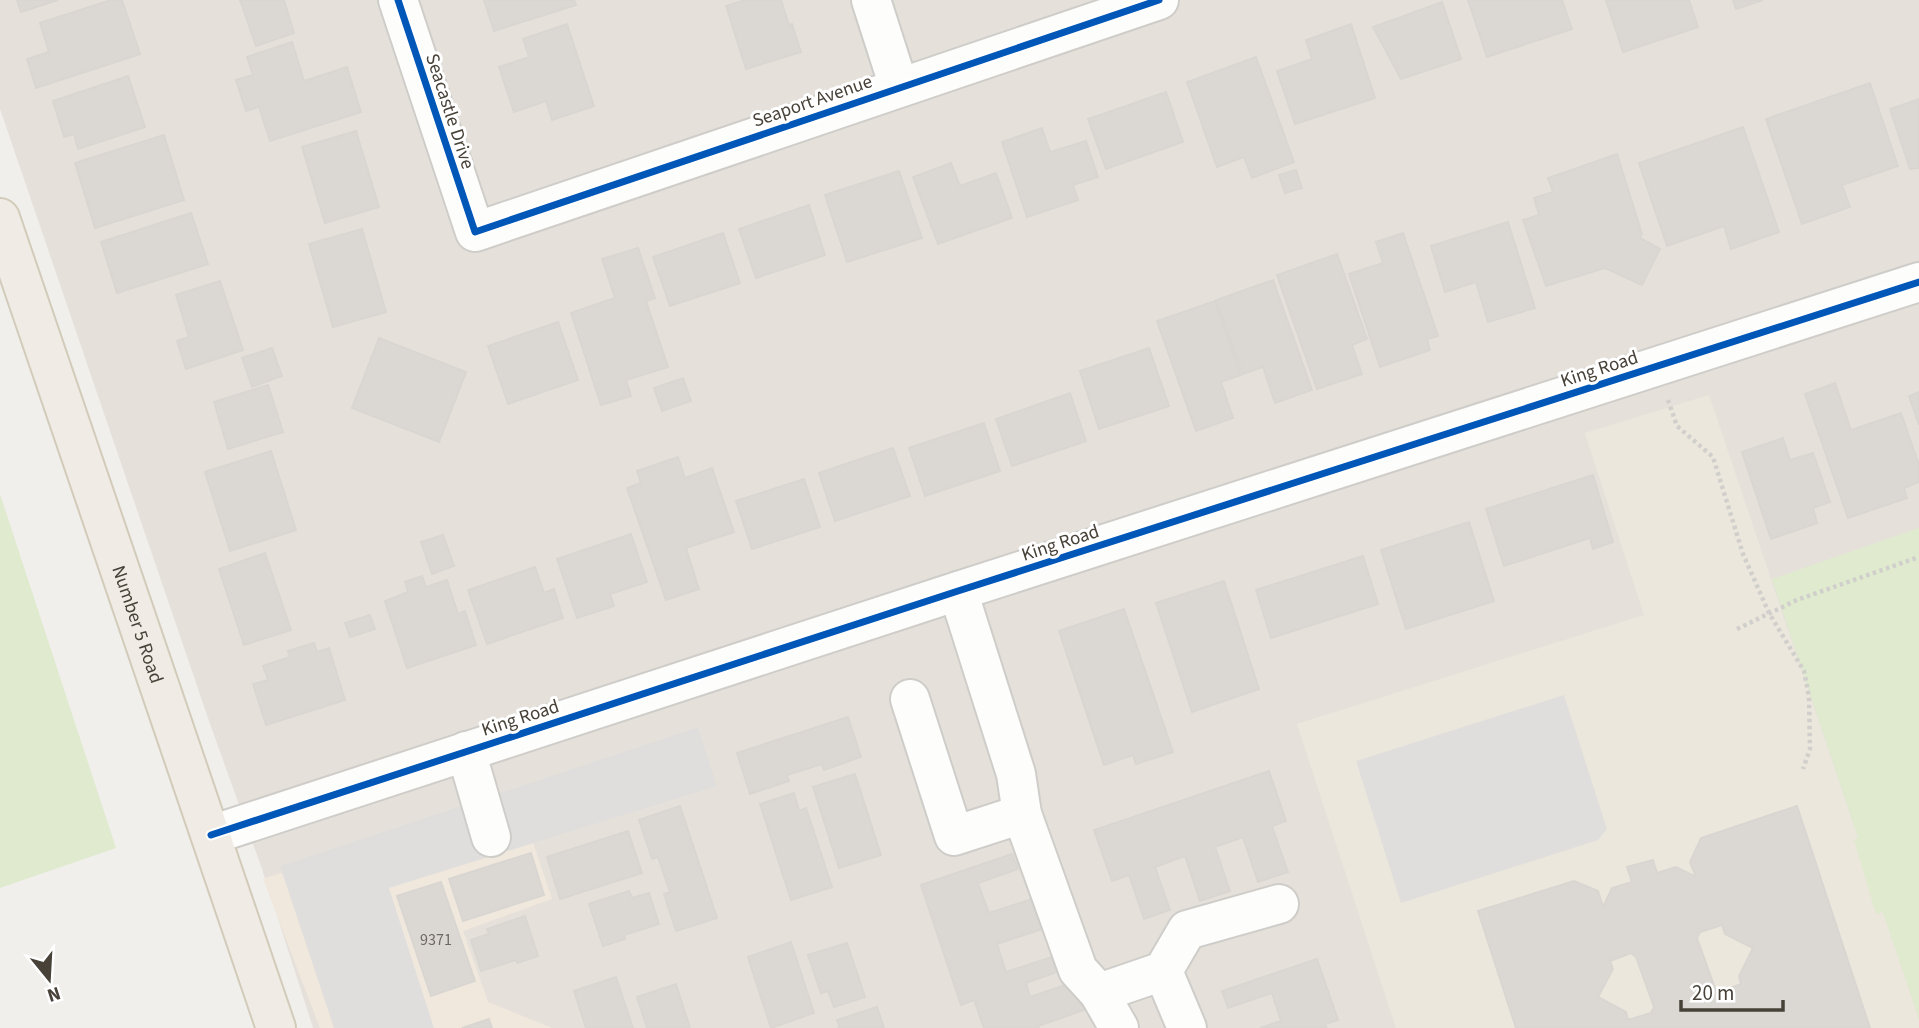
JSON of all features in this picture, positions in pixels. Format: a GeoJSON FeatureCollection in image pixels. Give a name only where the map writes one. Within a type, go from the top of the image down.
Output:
{"type":"FeatureCollection","features":[{"type":"Feature","properties":{"kind":"main road","name":"Number 5 Road"},"geometry":{"type":"LineString","coordinates":[[0,218],[275,1028]]}},
{"type":"Feature","properties":{"kind":"street","name":"Seacastle Drive"},"geometry":{"type":"LineString","coordinates":[[398,0],[475,232]]}},
{"type":"Feature","properties":{"kind":"street"},"geometry":{"type":"LineString","coordinates":[[871,0],[899,87]]}},
{"type":"Feature","properties":{"kind":"street","name":"Seaport Avenue"},"geometry":{"type":"LineString","coordinates":[[475,232],[1138,3]]}},
{"type":"Feature","properties":{"kind":"street","name":"King Road"},"geometry":{"type":"LineString","coordinates":[[211,835],[1919,282]]}},
{"type":"Feature","properties":{"kind":"street"},"geometry":{"type":"LineString","coordinates":[[958,591],[1016,774],[1022,814],[1078,970],[1099,993],[1119,1028]]}},
{"type":"Feature","properties":{"kind":"street"},"geometry":{"type":"LineString","coordinates":[[910,699],[954,836],[1022,814]]}},
{"type":"Feature","properties":{"kind":"street"},"geometry":{"type":"LineString","coordinates":[[466,751],[491,837]]}},
{"type":"Feature","properties":{"kind":"street"},"geometry":{"type":"LineString","coordinates":[[1099,993],[1163,971],[1187,930],[1279,904]]}},
{"type":"Feature","properties":{"kind":"street"},"geometry":{"type":"LineString","coordinates":[[1163,971],[1187,1028]]}},
{"type":"Feature","properties":{"kind":"path"},"geometry":{"type":"LineString","coordinates":[[1656,366],[1677,426],[1713,457],[1743,554],[1769,613],[1804,671],[1809,697],[1810,749],[1803,769]]}},
{"type":"Feature","properties":{"kind":"path"},"geometry":{"type":"LineString","coordinates":[[1737,629],[1797,600],[1919,557]]}},
{"type":"Feature","properties":{"kind":"shaded area"},"geometry":{"type":"Polygon","coordinates":[[[0,0],[1919,0],[1919,1028],[313,1028],[262,869],[0,109],[0,0]]]}},
{"type":"Feature","properties":{"kind":"shaded area"},"geometry":{"type":"Polygon","coordinates":[[[1709,395],[1919,1019],[1919,1028],[1396,1028],[1297,724],[1644,615],[1585,433],[1709,395]]]}},
{"type":"Feature","properties":{"kind":"shaded area"},"geometry":{"type":"Polygon","coordinates":[[[1564,695],[1607,829],[1598,840],[1401,903],[1356,761],[1564,695]]]}},
{"type":"Feature","properties":{"kind":"shaded area"},"geometry":{"type":"Polygon","coordinates":[[[698,727],[717,786],[389,888],[434,1028],[334,1028],[280,866],[698,727]]]}},
{"type":"Feature","properties":{"kind":"shaded area"},"geometry":{"type":"Polygon","coordinates":[[[517,795],[552,899],[463,931],[488,1002],[552,1028],[320,1028],[263,879],[517,795]]]}},
{"type":"Feature","properties":{"kind":"green space"},"geometry":{"type":"Polygon","coordinates":[[[0,494],[116,848],[0,888],[0,494]]]}},
{"type":"Feature","properties":{"kind":"green space"},"geometry":{"type":"Polygon","coordinates":[[[1919,528],[1919,1019],[1883,912],[1876,914],[1854,840],[1858,837],[1772,579],[1919,528]]]}},
{"type":"Feature","properties":{"kind":"building"},"geometry":{"type":"Polygon","coordinates":[[[17,0],[58,0],[21,12],[17,0]]]}},
{"type":"Feature","properties":{"kind":"building"},"geometry":{"type":"Polygon","coordinates":[[[111,0],[122,0],[140,54],[36,88],[27,59],[49,52],[40,23],[111,0]]]}},
{"type":"Feature","properties":{"kind":"building"},"geometry":{"type":"Polygon","coordinates":[[[240,0],[284,0],[294,33],[256,46],[240,0]]]}},
{"type":"Feature","properties":{"kind":"building"},"geometry":{"type":"Polygon","coordinates":[[[484,0],[574,0],[576,5],[494,31],[484,0]]]}},
{"type":"Feature","properties":{"kind":"building"},"geometry":{"type":"Polygon","coordinates":[[[745,0],[781,0],[801,52],[746,69],[726,6],[745,0]]]}},
{"type":"Feature","properties":{"kind":"building"},"geometry":{"type":"Polygon","coordinates":[[[1468,0],[1562,0],[1572,29],[1487,57],[1468,0]]]}},
{"type":"Feature","properties":{"kind":"building"},"geometry":{"type":"Polygon","coordinates":[[[1606,0],[1689,0],[1698,27],[1623,52],[1606,0]]]}},
{"type":"Feature","properties":{"kind":"building"},"geometry":{"type":"Polygon","coordinates":[[[1733,0],[1763,0],[1736,9],[1733,0]]]}},
{"type":"Feature","properties":{"kind":"building"},"geometry":{"type":"Polygon","coordinates":[[[1442,2],[1461,59],[1401,79],[1373,27],[1442,2]]]}},
{"type":"Feature","properties":{"kind":"building"},"geometry":{"type":"Polygon","coordinates":[[[567,24],[594,106],[552,120],[546,101],[514,112],[499,67],[529,57],[523,39],[567,24]]]}},
{"type":"Feature","properties":{"kind":"building"},"geometry":{"type":"Polygon","coordinates":[[[1351,24],[1375,98],[1295,124],[1277,71],[1312,59],[1306,40],[1351,24]]]}},
{"type":"Feature","properties":{"kind":"building"},"geometry":{"type":"Polygon","coordinates":[[[292,42],[304,81],[347,67],[361,112],[270,141],[259,107],[246,111],[236,80],[253,75],[247,57],[292,42]]]}},
{"type":"Feature","properties":{"kind":"building"},"geometry":{"type":"Polygon","coordinates":[[[1256,57],[1294,162],[1252,178],[1244,157],[1217,167],[1187,82],[1256,57]]]}},
{"type":"Feature","properties":{"kind":"building"},"geometry":{"type":"Polygon","coordinates":[[[128,76],[145,127],[78,149],[74,134],[64,137],[53,101],[128,76]]]}},
{"type":"Feature","properties":{"kind":"building"},"geometry":{"type":"Polygon","coordinates":[[[1870,83],[1898,166],[1842,185],[1850,207],[1802,224],[1766,119],[1870,83]]]}},
{"type":"Feature","properties":{"kind":"building"},"geometry":{"type":"Polygon","coordinates":[[[1166,92],[1183,142],[1106,169],[1088,119],[1166,92]]]}},
{"type":"Feature","properties":{"kind":"building"},"geometry":{"type":"Polygon","coordinates":[[[1919,99],[1919,168],[1910,169],[1890,109],[1919,99]]]}},
{"type":"Feature","properties":{"kind":"building"},"geometry":{"type":"Polygon","coordinates":[[[1743,127],[1779,232],[1731,249],[1724,226],[1667,246],[1639,163],[1743,127]]]}},
{"type":"Feature","properties":{"kind":"building"},"geometry":{"type":"Polygon","coordinates":[[[1042,128],[1050,152],[1086,141],[1098,177],[1073,185],[1078,200],[1027,217],[1002,142],[1042,128]]]}},
{"type":"Feature","properties":{"kind":"building"},"geometry":{"type":"Polygon","coordinates":[[[356,131],[379,207],[325,223],[302,147],[356,131]]]}},
{"type":"Feature","properties":{"kind":"building"},"geometry":{"type":"Polygon","coordinates":[[[164,135],[184,200],[95,228],[75,163],[164,135]]]}},
{"type":"Feature","properties":{"kind":"building"},"geometry":{"type":"Polygon","coordinates":[[[1617,154],[1642,234],[1640,238],[1660,249],[1642,285],[1605,268],[1546,286],[1523,220],[1539,215],[1534,198],[1553,192],[1548,178],[1617,154]]]}},
{"type":"Feature","properties":{"kind":"building"},"geometry":{"type":"Polygon","coordinates":[[[951,163],[960,186],[996,173],[1012,218],[938,244],[913,177],[951,163]]]}},
{"type":"Feature","properties":{"kind":"building"},"geometry":{"type":"Polygon","coordinates":[[[1296,170],[1302,188],[1285,193],[1279,175],[1296,170]]]}},
{"type":"Feature","properties":{"kind":"building"},"geometry":{"type":"Polygon","coordinates":[[[899,171],[922,238],[847,262],[825,195],[899,171]]]}},
{"type":"Feature","properties":{"kind":"building"},"geometry":{"type":"Polygon","coordinates":[[[809,205],[825,255],[756,278],[739,229],[809,205]]]}},
{"type":"Feature","properties":{"kind":"building"},"geometry":{"type":"Polygon","coordinates":[[[191,213],[208,264],[117,293],[101,242],[191,213]]]}},
{"type":"Feature","properties":{"kind":"building"},"geometry":{"type":"Polygon","coordinates":[[[1508,222],[1535,308],[1488,322],[1476,282],[1445,292],[1431,246],[1508,222]]]}},
{"type":"Feature","properties":{"kind":"building"},"geometry":{"type":"Polygon","coordinates":[[[362,229],[386,312],[333,327],[309,244],[362,229]]]}},
{"type":"Feature","properties":{"kind":"building"},"geometry":{"type":"Polygon","coordinates":[[[723,233],[740,283],[670,306],[653,257],[723,233]]]}},
{"type":"Feature","properties":{"kind":"building"},"geometry":{"type":"Polygon","coordinates":[[[1403,233],[1438,336],[1427,339],[1430,350],[1380,367],[1349,274],[1383,263],[1376,242],[1403,233]]]}},
{"type":"Feature","properties":{"kind":"building"},"geometry":{"type":"Polygon","coordinates":[[[638,248],[655,298],[646,301],[668,367],[626,380],[631,396],[601,405],[571,313],[615,298],[602,259],[638,248]]]}},
{"type":"Feature","properties":{"kind":"building"},"geometry":{"type":"Polygon","coordinates":[[[1337,254],[1367,339],[1352,345],[1362,374],[1317,389],[1277,275],[1337,254]]]}},
{"type":"Feature","properties":{"kind":"building"},"geometry":{"type":"Polygon","coordinates":[[[1273,280],[1312,390],[1275,403],[1263,367],[1243,374],[1216,300],[1273,280]]]}},
{"type":"Feature","properties":{"kind":"building"},"geometry":{"type":"Polygon","coordinates":[[[220,281],[243,350],[186,369],[177,341],[189,337],[176,295],[220,281]]]}},
{"type":"Feature","properties":{"kind":"building"},"geometry":{"type":"Polygon","coordinates":[[[1215,301],[1241,375],[1221,382],[1233,418],[1196,431],[1157,321],[1215,301]]]}},
{"type":"Feature","properties":{"kind":"building"},"geometry":{"type":"Polygon","coordinates":[[[558,322],[578,380],[508,404],[488,346],[558,322]]]}},
{"type":"Feature","properties":{"kind":"building"},"geometry":{"type":"Polygon","coordinates":[[[379,338],[466,372],[439,442],[352,408],[379,338]]]}},
{"type":"Feature","properties":{"kind":"building"},"geometry":{"type":"Polygon","coordinates":[[[272,348],[282,376],[252,387],[242,358],[272,348]]]}},
{"type":"Feature","properties":{"kind":"building"},"geometry":{"type":"Polygon","coordinates":[[[1149,348],[1169,406],[1099,429],[1080,371],[1149,348]]]}},
{"type":"Feature","properties":{"kind":"building"},"geometry":{"type":"Polygon","coordinates":[[[683,378],[691,401],[662,411],[654,388],[683,378]]]}},
{"type":"Feature","properties":{"kind":"building"},"geometry":{"type":"Polygon","coordinates":[[[1835,383],[1851,430],[1901,413],[1919,465],[1919,482],[1904,488],[1907,498],[1848,518],[1805,394],[1835,383]]]}},
{"type":"Feature","properties":{"kind":"building"},"geometry":{"type":"Polygon","coordinates":[[[268,385],[283,432],[228,449],[214,402],[268,385]]]}},
{"type":"Feature","properties":{"kind":"building"},"geometry":{"type":"Polygon","coordinates":[[[1919,392],[1919,425],[1909,396],[1919,392]]]}},
{"type":"Feature","properties":{"kind":"building"},"geometry":{"type":"Polygon","coordinates":[[[1070,393],[1086,441],[1012,466],[996,419],[1070,393]]]}},
{"type":"Feature","properties":{"kind":"building"},"geometry":{"type":"Polygon","coordinates":[[[984,423],[1000,471],[925,496],[909,448],[984,423]]]}},
{"type":"Feature","properties":{"kind":"building"},"geometry":{"type":"Polygon","coordinates":[[[1783,438],[1790,460],[1813,453],[1830,502],[1813,508],[1817,523],[1771,539],[1742,452],[1783,438]]]}},
{"type":"Feature","properties":{"kind":"building"},"geometry":{"type":"Polygon","coordinates":[[[893,448],[910,496],[835,521],[819,473],[893,448]]]}},
{"type":"Feature","properties":{"kind":"building"},"geometry":{"type":"Polygon","coordinates":[[[271,451],[296,530],[230,551],[205,472],[271,451]]]}},
{"type":"Feature","properties":{"kind":"building"},"geometry":{"type":"Polygon","coordinates":[[[678,457],[685,478],[712,468],[734,532],[686,548],[699,589],[666,600],[627,488],[641,483],[637,471],[678,457]]]}},
{"type":"Feature","properties":{"kind":"building"},"geometry":{"type":"Polygon","coordinates":[[[1593,475],[1613,542],[1593,549],[1590,538],[1504,566],[1486,509],[1593,475]]]}},
{"type":"Feature","properties":{"kind":"building"},"geometry":{"type":"Polygon","coordinates":[[[804,479],[820,527],[752,549],[736,501],[804,479]]]}},
{"type":"Feature","properties":{"kind":"building"},"geometry":{"type":"Polygon","coordinates":[[[1469,522],[1494,601],[1406,629],[1381,550],[1469,522]]]}},
{"type":"Feature","properties":{"kind":"building"},"geometry":{"type":"Polygon","coordinates":[[[631,534],[647,582],[610,594],[614,606],[577,618],[557,559],[631,534]]]}},
{"type":"Feature","properties":{"kind":"building"},"geometry":{"type":"Polygon","coordinates":[[[443,535],[454,566],[432,574],[421,542],[443,535]]]}},
{"type":"Feature","properties":{"kind":"building"},"geometry":{"type":"Polygon","coordinates":[[[265,553],[291,630],[244,645],[219,569],[265,553]]]}},
{"type":"Feature","properties":{"kind":"building"},"geometry":{"type":"Polygon","coordinates":[[[1363,556],[1378,604],[1271,638],[1256,590],[1363,556]]]}},
{"type":"Feature","properties":{"kind":"building"},"geometry":{"type":"Polygon","coordinates":[[[535,567],[544,593],[554,589],[563,618],[487,644],[468,590],[535,567]]]}},
{"type":"Feature","properties":{"kind":"building"},"geometry":{"type":"Polygon","coordinates":[[[422,576],[426,587],[447,580],[458,614],[465,611],[476,645],[407,668],[385,601],[408,592],[405,582],[422,576]]]}},
{"type":"Feature","properties":{"kind":"building"},"geometry":{"type":"Polygon","coordinates":[[[1224,581],[1259,689],[1192,712],[1156,603],[1224,581]]]}},
{"type":"Feature","properties":{"kind":"building"},"geometry":{"type":"Polygon","coordinates":[[[1124,609],[1173,752],[1136,764],[1133,755],[1104,765],[1059,631],[1124,609]]]}},
{"type":"Feature","properties":{"kind":"building"},"geometry":{"type":"Polygon","coordinates":[[[370,615],[375,629],[350,637],[345,623],[370,615]]]}},
{"type":"Feature","properties":{"kind":"building"},"geometry":{"type":"Polygon","coordinates":[[[314,643],[317,652],[329,648],[345,700],[266,725],[253,684],[268,680],[263,666],[290,657],[288,651],[314,643]]]}},
{"type":"Feature","properties":{"kind":"building"},"geometry":{"type":"Polygon","coordinates":[[[848,717],[861,757],[824,770],[822,764],[787,775],[789,781],[750,794],[737,753],[848,717]]]}},
{"type":"Feature","properties":{"kind":"building"},"geometry":{"type":"Polygon","coordinates":[[[1269,771],[1286,821],[1272,826],[1288,872],[1258,882],[1243,837],[1215,847],[1230,891],[1200,901],[1185,856],[1155,867],[1170,910],[1144,919],[1129,875],[1112,881],[1094,830],[1269,771]]]}},
{"type":"Feature","properties":{"kind":"building"},"geometry":{"type":"Polygon","coordinates":[[[855,774],[881,855],[839,868],[813,787],[855,774]]]}},
{"type":"Feature","properties":{"kind":"building"},"geometry":{"type":"Polygon","coordinates":[[[794,793],[799,811],[806,808],[832,887],[791,900],[760,804],[794,793]]]}},
{"type":"Feature","properties":{"kind":"building"},"geometry":{"type":"Polygon","coordinates":[[[680,806],[717,918],[676,931],[664,894],[670,892],[658,857],[652,859],[639,820],[680,806]]]}},
{"type":"Feature","properties":{"kind":"building"},"geometry":{"type":"Polygon","coordinates":[[[1797,806],[1870,1028],[1516,1028],[1478,911],[1574,881],[1598,891],[1603,907],[1612,888],[1632,882],[1627,867],[1653,860],[1657,873],[1676,867],[1696,877],[1690,862],[1701,838],[1797,806]],[[1722,925],[1700,932],[1697,938],[1715,988],[1720,992],[1741,984],[1739,976],[1753,948],[1725,934],[1722,925]],[[1631,953],[1610,961],[1613,969],[1598,997],[1626,1012],[1628,1020],[1651,1013],[1654,1007],[1636,957],[1631,953]]]}},
{"type":"Feature","properties":{"kind":"building"},"geometry":{"type":"Polygon","coordinates":[[[628,831],[642,873],[560,899],[547,857],[628,831]]]}},
{"type":"Feature","properties":{"kind":"building"},"geometry":{"type":"Polygon","coordinates":[[[531,853],[544,895],[463,921],[449,879],[531,853]]]}},
{"type":"Feature","properties":{"kind":"building"},"geometry":{"type":"Polygon","coordinates":[[[1012,854],[1018,869],[978,883],[989,913],[1032,899],[1042,929],[997,944],[1006,972],[1052,957],[1057,972],[1026,983],[1030,997],[1074,982],[1084,1010],[1038,1026],[1039,1028],[984,1028],[974,1000],[961,1005],[921,885],[1012,854]]]}},
{"type":"Feature","properties":{"kind":"building"},"geometry":{"type":"Polygon","coordinates":[[[441,882],[475,981],[431,996],[397,896],[441,882]]]}},
{"type":"Feature","properties":{"kind":"building"},"geometry":{"type":"Polygon","coordinates":[[[629,891],[632,898],[649,893],[659,924],[624,935],[625,939],[603,946],[589,904],[629,891]]]}},
{"type":"Feature","properties":{"kind":"building"},"geometry":{"type":"Polygon","coordinates":[[[525,916],[538,956],[481,971],[471,940],[489,934],[487,929],[525,916]]]}},
{"type":"Feature","properties":{"kind":"building"},"geometry":{"type":"Polygon","coordinates":[[[791,942],[814,1013],[771,1028],[748,957],[791,942]]]}},
{"type":"Feature","properties":{"kind":"building"},"geometry":{"type":"Polygon","coordinates":[[[847,943],[865,997],[834,1007],[828,991],[821,993],[808,955],[847,943]]]}},
{"type":"Feature","properties":{"kind":"building"},"geometry":{"type":"Polygon","coordinates":[[[1317,959],[1338,1020],[1325,1024],[1327,1028],[1260,1028],[1281,1021],[1272,993],[1228,1008],[1222,991],[1317,959]]]}},
{"type":"Feature","properties":{"kind":"building"},"geometry":{"type":"Polygon","coordinates":[[[616,977],[633,1028],[586,1028],[574,991],[616,977]]]}},
{"type":"Feature","properties":{"kind":"building"},"geometry":{"type":"Polygon","coordinates":[[[676,984],[690,1028],[647,1028],[637,997],[676,984]]]}},
{"type":"Feature","properties":{"kind":"building"},"geometry":{"type":"Polygon","coordinates":[[[877,1007],[884,1028],[837,1028],[840,1027],[837,1020],[877,1007]]]}},
{"type":"Feature","properties":{"kind":"building"},"geometry":{"type":"Polygon","coordinates":[[[489,1019],[492,1028],[462,1028],[489,1019]]]}},
{"type":"Feature","properties":{"kind":"cycle path"},"geometry":{"type":"LineString","coordinates":[[398,0],[475,232],[1159,0]]}},
{"type":"Feature","properties":{"kind":"cycle path"},"geometry":{"type":"LineString","coordinates":[[211,835],[1919,282]]}}]}
